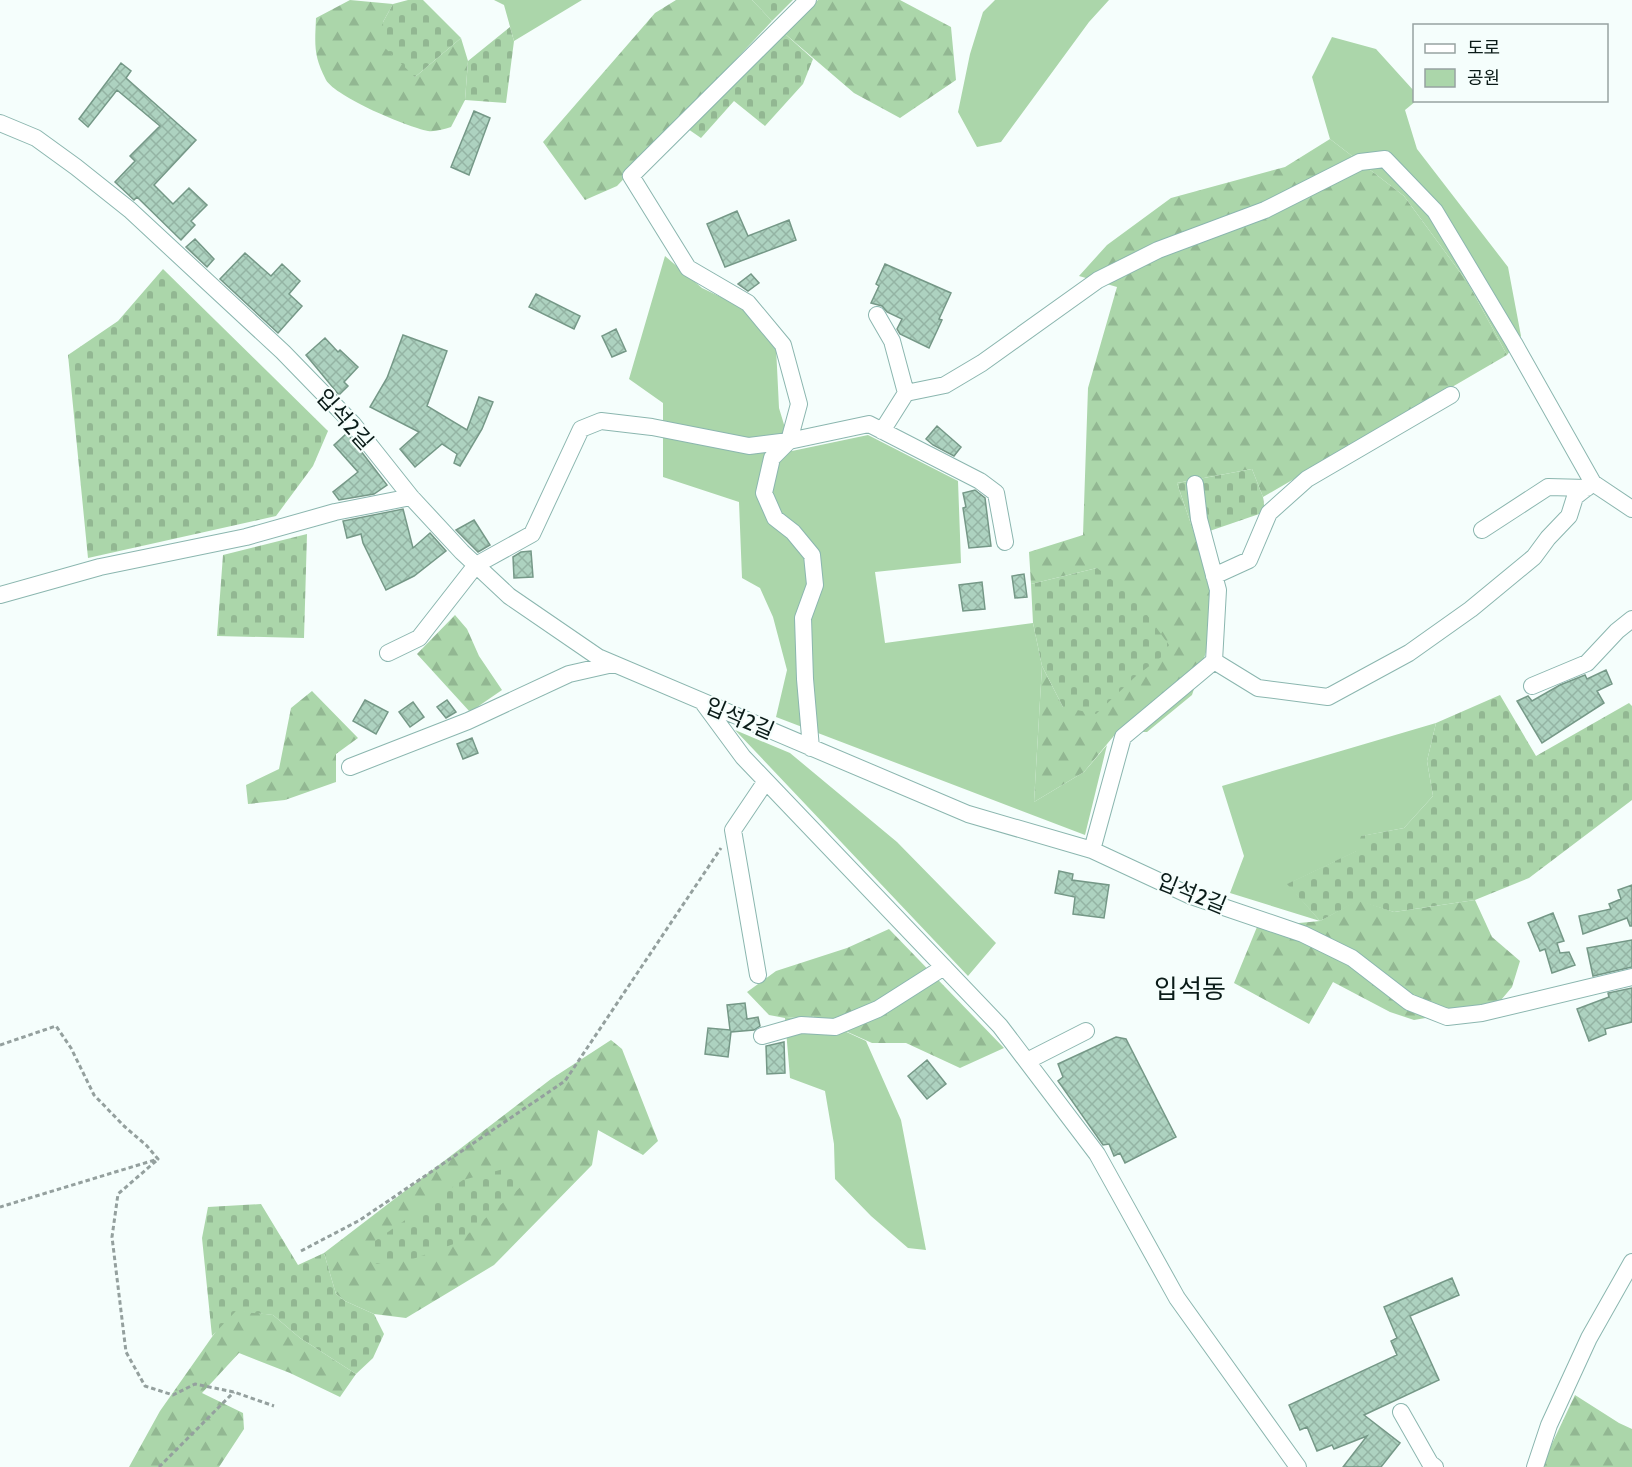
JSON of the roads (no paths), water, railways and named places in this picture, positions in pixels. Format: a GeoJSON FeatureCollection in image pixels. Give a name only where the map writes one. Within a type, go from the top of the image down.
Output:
{"type":"FeatureCollection","features":[{"type":"Feature","properties":{"kind":"street"},"geometry":{"type":"LineString","coordinates":[[808,0],[631,176],[688,268],[748,303],[783,345],[799,404],[789,441],[772,458],[764,493],[775,518],[793,532],[812,555],[815,585],[803,618],[811,748]]}},
{"type":"Feature","properties":{"kind":"street","name":"입석2길"},"geometry":{"type":"LineString","coordinates":[[0,123],[36,138],[130,210],[283,352],[353,424],[411,497],[476,565],[509,596],[598,657],[968,814],[1092,850],[1191,896],[1303,934],[1352,958],[1409,1002],[1447,1017],[1482,1014],[1632,976]]}},
{"type":"Feature","properties":{"kind":"street"},"geometry":{"type":"LineString","coordinates":[[882,431],[906,393],[945,385],[982,363],[1098,280],[1148,255],[1265,210],[1360,162],[1385,159],[1435,211],[1514,343],[1590,485],[1632,509]]}},
{"type":"Feature","properties":{"kind":"street"},"geometry":{"type":"LineString","coordinates":[[877,315],[892,341],[906,393]]}},
{"type":"Feature","properties":{"kind":"street"},"geometry":{"type":"LineString","coordinates":[[1214,576],[1249,560],[1269,513],[1307,479],[1451,395]]}},
{"type":"Feature","properties":{"kind":"street"},"geometry":{"type":"LineString","coordinates":[[388,653],[419,638],[476,565],[532,534],[581,429],[601,421],[652,427],[749,446],[789,441],[869,424],[980,481],[996,494],[1005,542]]}},
{"type":"Feature","properties":{"kind":"street"},"geometry":{"type":"LineString","coordinates":[[1092,850],[1123,737],[1214,661],[1218,590],[1199,519],[1195,484]]}},
{"type":"Feature","properties":{"kind":"street"},"geometry":{"type":"LineString","coordinates":[[1482,530],[1548,487],[1590,485]]}},
{"type":"Feature","properties":{"kind":"street"},"geometry":{"type":"LineString","coordinates":[[1214,661],[1258,688],[1328,697],[1409,653],[1471,609],[1534,557],[1569,516],[1575,497],[1590,485]]}},
{"type":"Feature","properties":{"kind":"street"},"geometry":{"type":"LineString","coordinates":[[0,595],[100,567],[246,537],[335,512],[411,497]]}},
{"type":"Feature","properties":{"kind":"street"},"geometry":{"type":"LineString","coordinates":[[1532,686],[1587,663],[1617,631],[1632,619]]}},
{"type":"Feature","properties":{"kind":"street"},"geometry":{"type":"LineString","coordinates":[[350,767],[468,721],[569,674],[612,664]]}},
{"type":"Feature","properties":{"kind":"street"},"geometry":{"type":"LineString","coordinates":[[702,702],[742,757],[1000,1026],[1097,1154],[1177,1298],[1298,1467]]}},
{"type":"Feature","properties":{"kind":"street"},"geometry":{"type":"LineString","coordinates":[[758,975],[733,830],[766,781]]}},
{"type":"Feature","properties":{"kind":"street"},"geometry":{"type":"LineString","coordinates":[[762,1036],[801,1025],[835,1027],[878,1009],[944,967]]}},
{"type":"Feature","properties":{"kind":"street"},"geometry":{"type":"LineString","coordinates":[[1027,1061],[1086,1032]]}},
{"type":"Feature","properties":{"kind":"street"},"geometry":{"type":"LineString","coordinates":[[1535,1467],[1549,1425],[1589,1338],[1632,1262]]}},
{"type":"Feature","properties":{"kind":"street"},"geometry":{"type":"LineString","coordinates":[[1401,1412],[1435,1467]]}},
{"type":"Feature","properties":{"kind":"district","name":"입석동"},"geometry":{"type":"Point","coordinates":[1190,989]}}]}
